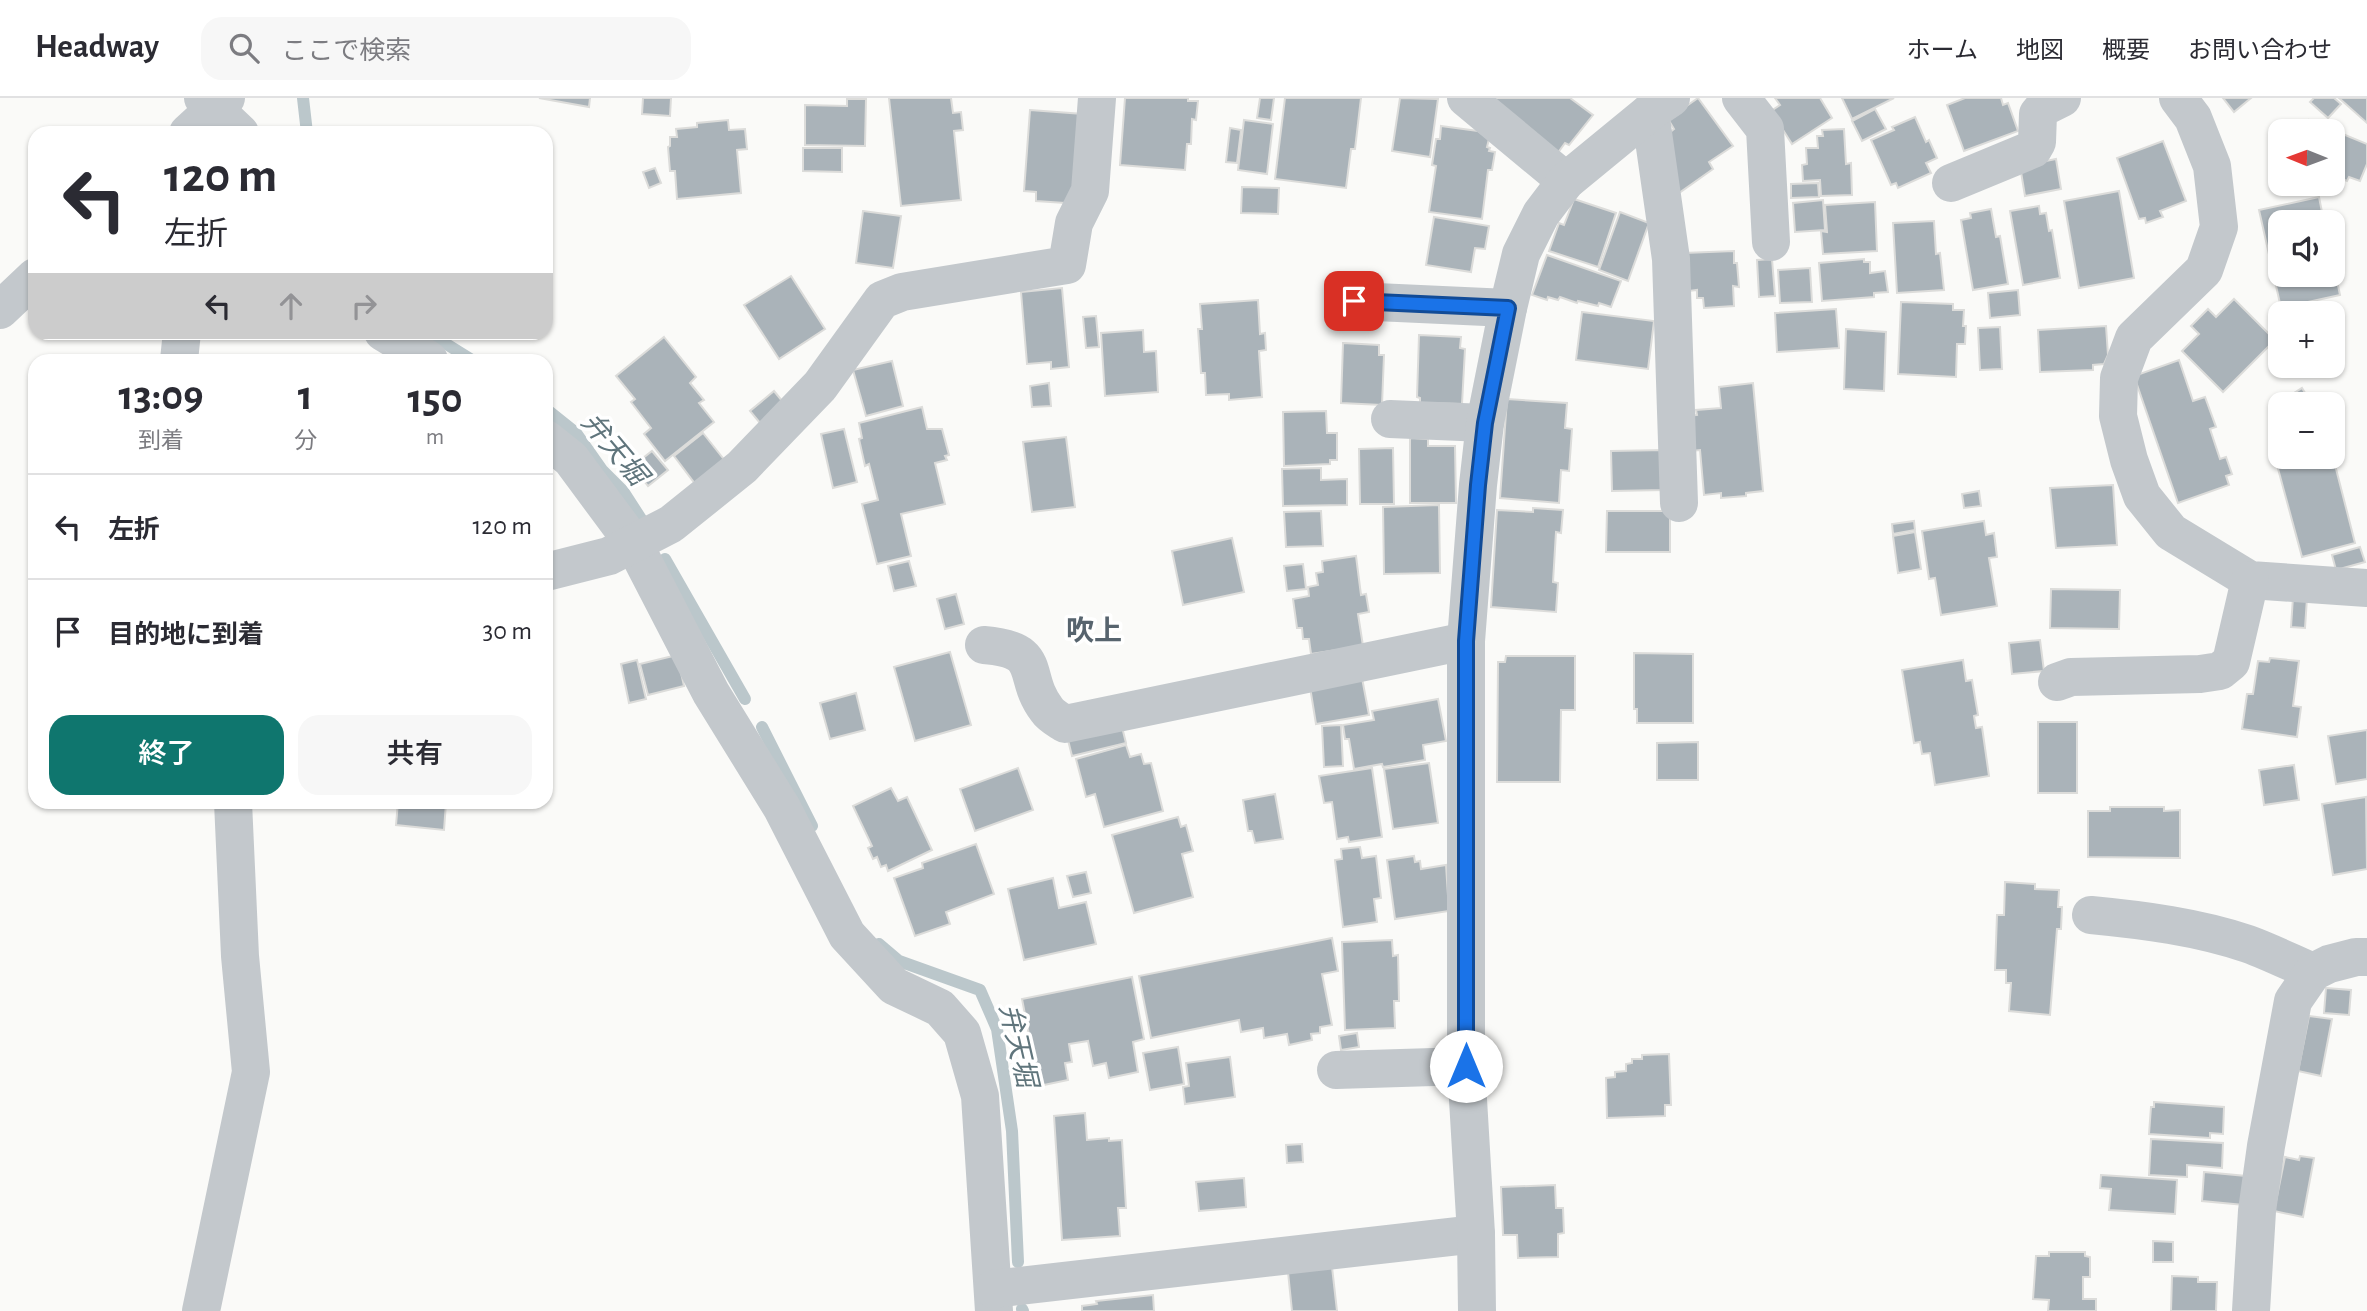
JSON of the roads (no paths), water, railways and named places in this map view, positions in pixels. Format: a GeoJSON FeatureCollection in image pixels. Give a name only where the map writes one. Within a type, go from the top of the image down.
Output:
{"type":"FeatureCollection","features":[{"type":"Feature","properties":{"kind":"street"},"geometry":{"type":"LineString","coordinates":[[553,570],[610,556],[671,524],[742,467],[820,386],[882,300],[902,292],[1067,265],[1074,223],[1090,191],[1097,98]]}},
{"type":"Feature","properties":{"kind":"street"},"geometry":{"type":"LineString","coordinates":[[1466,98],[1566,181]]}},
{"type":"Feature","properties":{"kind":"street"},"geometry":{"type":"LineString","coordinates":[[1741,98],[1765,130],[1771,242]]}},
{"type":"Feature","properties":{"kind":"street"},"geometry":{"type":"LineString","coordinates":[[1951,183],[2033,149],[2037,142],[2038,114],[2044,107],[2062,98]]}},
{"type":"Feature","properties":{"kind":"street"},"geometry":{"type":"LineString","coordinates":[[2178,98],[2193,117],[2211,166],[2219,227],[2204,270],[2134,338],[2119,378],[2118,416],[2129,460],[2142,496],[2171,532],[2250,580],[2367,588]]}},
{"type":"Feature","properties":{"kind":"street"},"geometry":{"type":"LineString","coordinates":[[1477,1311],[1476,1234],[1466,1066],[1466,641],[1485,423],[1521,254],[1541,214],[1566,181],[1660,105]]}},
{"type":"Feature","properties":{"kind":"street"},"geometry":{"type":"LineString","coordinates":[[1660,105],[1671,259],[1679,503]]}},
{"type":"Feature","properties":{"kind":"street"},"geometry":{"type":"LineString","coordinates":[[0,310],[28,283]]}},
{"type":"Feature","properties":{"kind":"street"},"geometry":{"type":"LineString","coordinates":[[1354,301],[1508,308]]}},
{"type":"Feature","properties":{"kind":"street"},"geometry":{"type":"LineString","coordinates":[[396,340],[419,354]]}},
{"type":"Feature","properties":{"kind":"street"},"geometry":{"type":"LineString","coordinates":[[1390,419],[1485,423]]}},
{"type":"Feature","properties":{"kind":"street"},"geometry":{"type":"LineString","coordinates":[[553,445],[571,459],[634,544],[711,693],[782,808],[847,935],[894,986],[940,1008],[962,1033],[980,1096],[994,1300],[1476,1234]]}},
{"type":"Feature","properties":{"kind":"street"},"geometry":{"type":"LineString","coordinates":[[2057,682],[2071,677],[2200,674],[2220,671],[2231,662],[2250,580]]}},
{"type":"Feature","properties":{"kind":"street"},"geometry":{"type":"LineString","coordinates":[[984,645],[1007,647],[1022,656],[1030,666],[1037,692],[1048,712],[1065,724],[1466,641]]}},
{"type":"Feature","properties":{"kind":"street"},"geometry":{"type":"LineString","coordinates":[[201,1311],[251,1072],[240,956],[233,809]]}},
{"type":"Feature","properties":{"kind":"street"},"geometry":{"type":"LineString","coordinates":[[2091,915],[2166,925],[2248,944],[2313,972]]}},
{"type":"Feature","properties":{"kind":"street"},"geometry":{"type":"LineString","coordinates":[[2251,1311],[2257,1211],[2266,1146],[2293,1001],[2313,972],[2329,964],[2367,957]]}},
{"type":"Feature","properties":{"kind":"street"},"geometry":{"type":"LineString","coordinates":[[1336,1070],[1466,1066]]}},
{"type":"Feature","properties":{"kind":"waterway","name":"弁天堀"},"geometry":{"type":"LineString","coordinates":[[303,98],[306,126]]}},
{"type":"Feature","properties":{"kind":"waterway","name":"弁天堀"},"geometry":{"type":"LineString","coordinates":[[440,340],[462,354]]}},
{"type":"Feature","properties":{"kind":"waterway","name":"弁天堀"},"geometry":{"type":"LineString","coordinates":[[553,415],[576,433],[602,470],[623,491],[643,522]]}},
{"type":"Feature","properties":{"kind":"waterway","name":"弁天堀"},"geometry":{"type":"LineString","coordinates":[[665,559],[745,699]]}},
{"type":"Feature","properties":{"kind":"waterway","name":"弁天堀"},"geometry":{"type":"LineString","coordinates":[[762,727],[812,826]]}},
{"type":"Feature","properties":{"kind":"waterway","name":"弁天堀"},"geometry":{"type":"LineString","coordinates":[[879,944],[899,961],[980,990],[997,1029],[1012,1131],[1018,1262]]}},
{"type":"Feature","properties":{"kind":"district","name":"吹上"},"geometry":{"type":"Point","coordinates":[1094,630]}}]}
